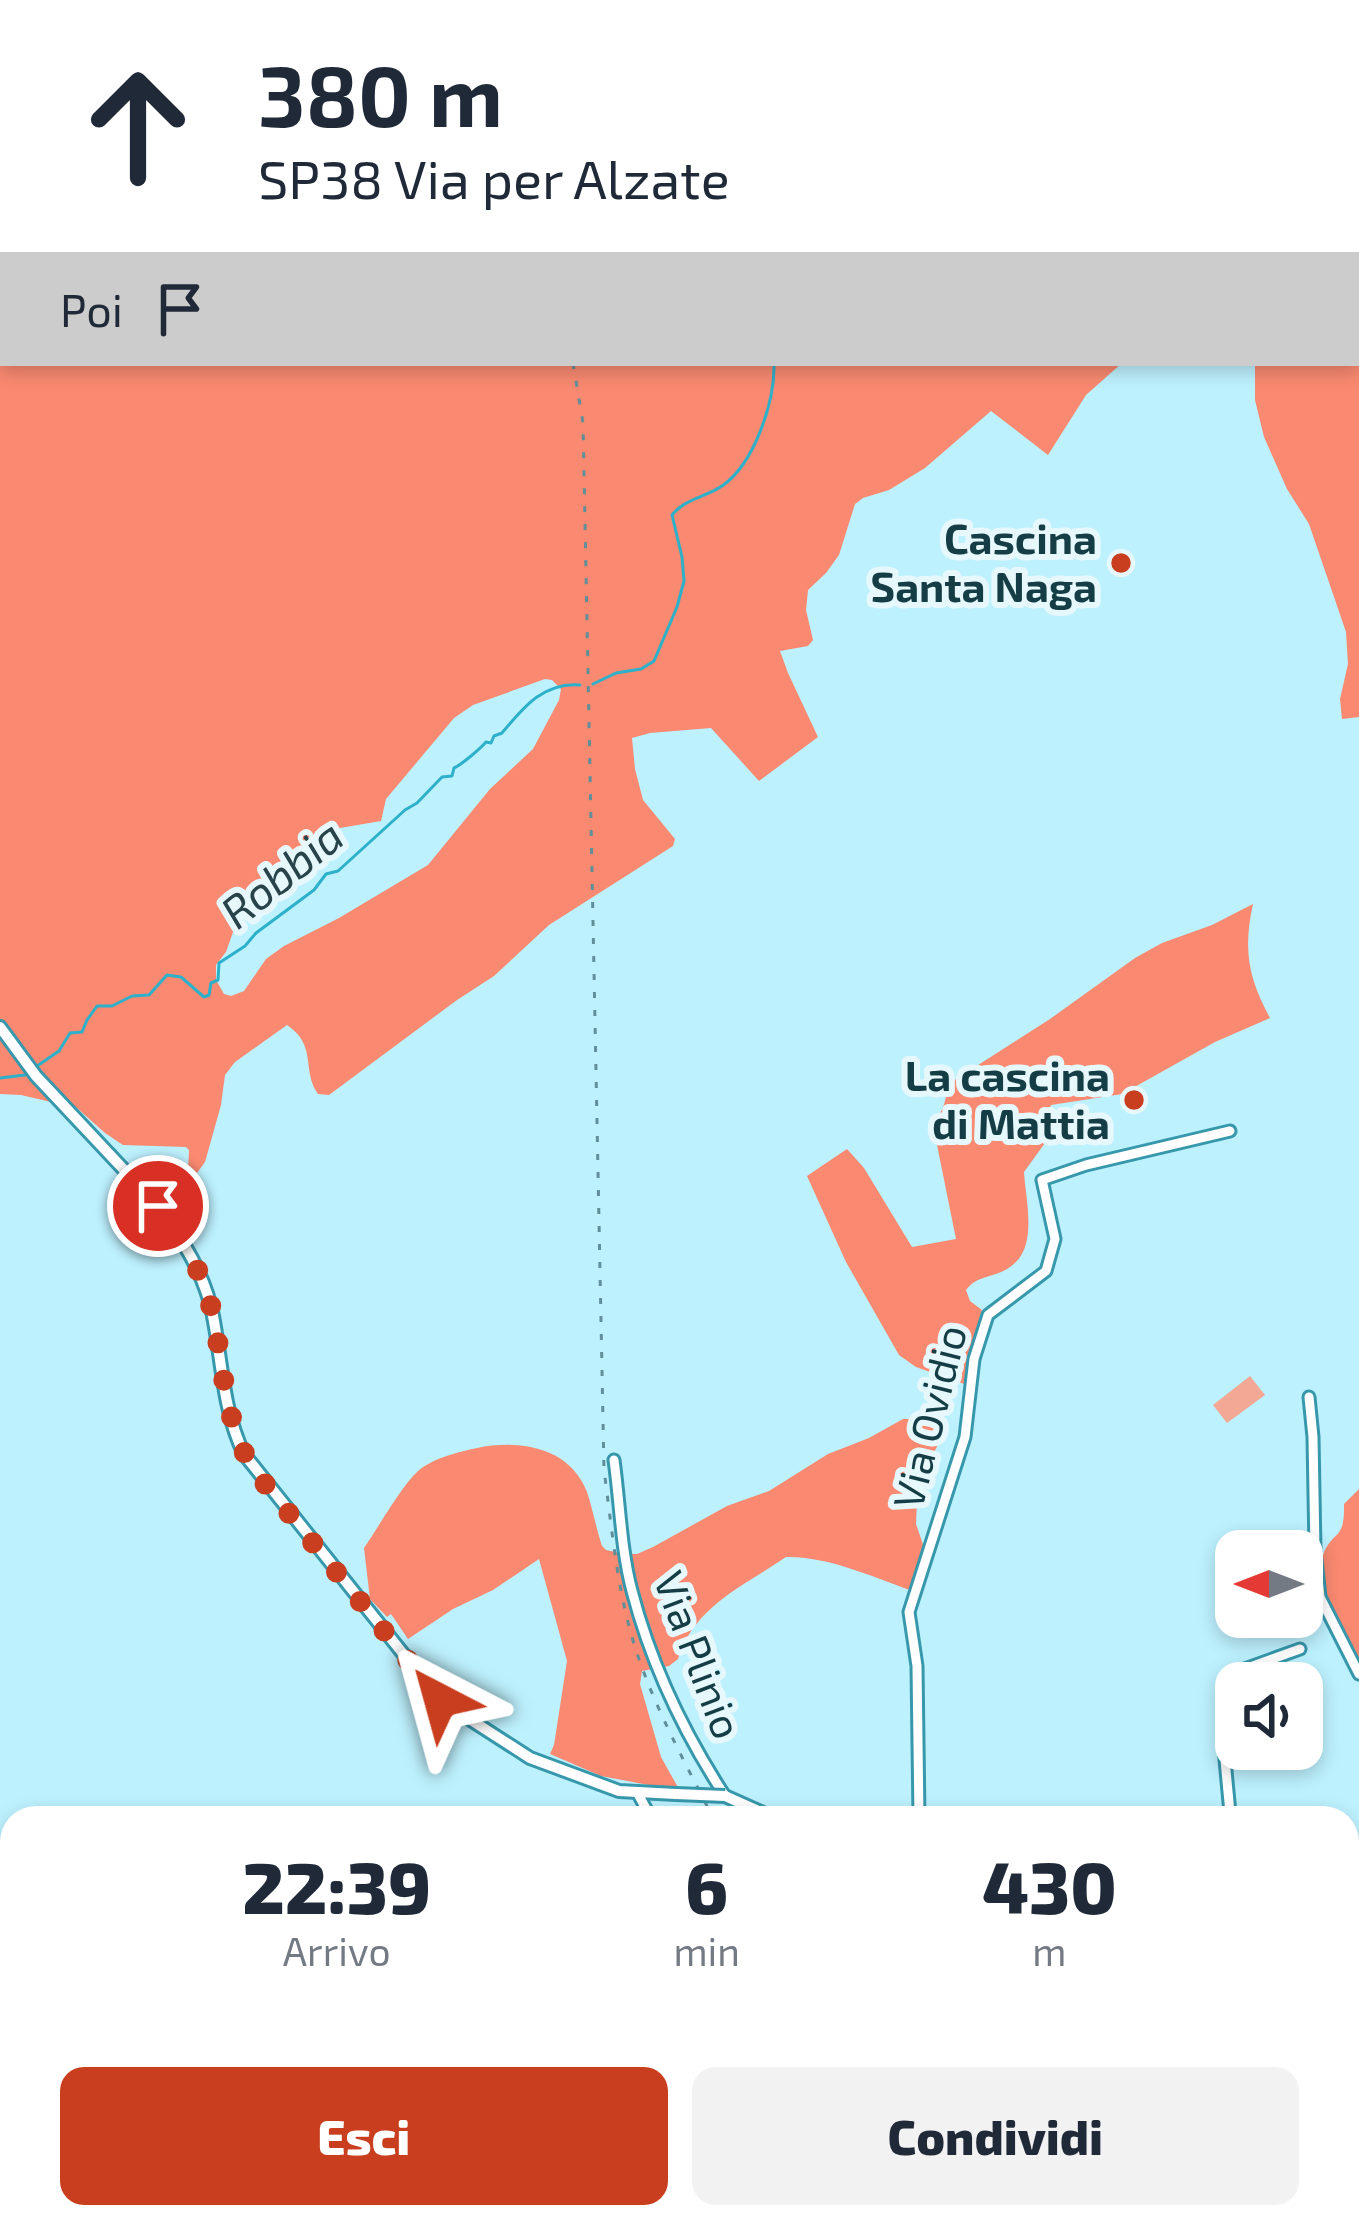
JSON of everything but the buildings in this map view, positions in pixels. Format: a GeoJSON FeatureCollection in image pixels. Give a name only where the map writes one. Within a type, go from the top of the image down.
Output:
{"type":"FeatureCollection","features":[{"type":"Feature","properties":{"kind":"street"},"geometry":{"type":"LineString","coordinates":[[0,1027],[36,1076],[158,1206],[197,1267],[213,1316],[230,1417],[244,1454],[440,1700],[530,1758],[619,1791],[725,1796],[747,1806]]}},
{"type":"Feature","properties":{"kind":"street","name":"Via Ovidio"},"geometry":{"type":"LineString","coordinates":[[919,1806],[916,1666],[909,1612],[965,1437],[974,1359],[988,1315],[1046,1271],[1055,1239],[1042,1180],[1230,1131]]}},
{"type":"Feature","properties":{"kind":"street"},"geometry":{"type":"LineString","coordinates":[[1309,1397],[1320,1597],[1359,1674]]}},
{"type":"Feature","properties":{"kind":"street","name":"Via Plinio"},"geometry":{"type":"LineString","coordinates":[[614,1460],[631,1588],[669,1694],[695,1750],[725,1796]]}},
{"type":"Feature","properties":{"kind":"street"},"geometry":{"type":"LineString","coordinates":[[1229,1806],[1224,1749],[1226,1686],[1239,1671],[1300,1648]]}},
{"type":"Feature","properties":{"kind":"street"},"geometry":{"type":"LineString","coordinates":[[638,1792],[645,1806]]}},
{"type":"Feature","properties":{"kind":"shaded area"},"geometry":{"type":"Polygon","coordinates":[[[0,366],[1119,366],[1086,395],[1048,455],[991,411],[925,468],[855,504],[839,555],[808,590],[806,610],[813,640],[808,646],[780,651],[818,737],[759,781],[711,728],[632,738],[643,800],[675,839],[673,846],[549,925],[494,976],[329,1095],[318,1094],[303,1041],[287,1025],[235,1062],[225,1075],[205,1162],[193,1174],[188,1170],[186,1147],[123,1145],[77,1108],[0,1094],[0,366]],[[545,679],[473,705],[454,718],[386,799],[381,821],[340,828],[296,872],[254,896],[216,965],[216,980],[224,994],[244,991],[266,959],[284,946],[428,865],[490,789],[533,749],[561,689],[545,679]]]}},
{"type":"Feature","properties":{"kind":"shaded area"},"geometry":{"type":"Polygon","coordinates":[[[1255,366],[1359,366],[1359,717],[1342,719],[1346,632],[1309,524],[1264,437],[1255,400],[1255,366]]]}},
{"type":"Feature","properties":{"kind":"shaded area"},"geometry":{"type":"Polygon","coordinates":[[[1253,904],[1250,963],[1270,1018],[1215,1042],[1122,1094],[1051,1105],[1047,1116],[1050,1136],[1024,1172],[1028,1228],[1022,1254],[1014,1264],[966,1290],[970,1301],[982,1310],[967,1385],[916,1367],[899,1355],[846,1262],[807,1176],[847,1149],[864,1168],[912,1247],[956,1239],[933,1125],[950,1083],[1135,958],[1253,904]]]}},
{"type":"Feature","properties":{"kind":"shaded area"},"geometry":{"type":"Polygon","coordinates":[[[1250,1376],[1265,1395],[1227,1423],[1213,1405],[1250,1376]]]}},
{"type":"Feature","properties":{"kind":"shaded area"},"geometry":{"type":"Polygon","coordinates":[[[903,1419],[933,1423],[938,1438],[931,1455],[912,1468],[909,1495],[917,1502],[916,1524],[930,1565],[918,1593],[836,1564],[786,1557],[722,1599],[695,1625],[678,1659],[669,1666],[642,1671],[640,1684],[661,1757],[680,1791],[601,1776],[550,1754],[567,1661],[539,1559],[408,1639],[391,1614],[387,1617],[370,1599],[364,1548],[411,1479],[446,1456],[510,1445],[556,1456],[569,1465],[587,1492],[602,1546],[637,1554],[903,1419]]]}},
{"type":"Feature","properties":{"kind":"shaded area"},"geometry":{"type":"Polygon","coordinates":[[[1359,1489],[1359,1663],[1323,1584],[1323,1555],[1343,1524],[1344,1504],[1359,1489]]]}},
{"type":"Feature","properties":{"kind":"waterway","name":"Robbia"},"geometry":{"type":"LineString","coordinates":[[593,684],[654,661],[684,581],[672,515],[722,486],[744,462],[767,413],[774,366]]}},
{"type":"Feature","properties":{"kind":"waterway","name":"Robbia"},"geometry":{"type":"LineString","coordinates":[[37,1066],[59,1051],[70,1033],[82,1032],[97,1006],[149,995],[167,975],[181,977],[204,997],[209,995],[211,983],[218,980],[219,963],[314,890],[326,874],[338,871],[442,777],[452,776],[454,768],[486,742],[491,743],[535,698],[555,688],[580,685]]}},
{"type":"Feature","properties":{"kind":"waterway"},"geometry":{"type":"LineString","coordinates":[[0,1078],[25,1075]]}},
{"type":"Feature","properties":{"kind":"railway"},"geometry":{"type":"LineString","coordinates":[[574,366],[583,423],[604,1470],[619,1582],[635,1647],[707,1806]]}},
{"type":"Feature","properties":{"kind":"place","name":"Cascina Santa Naga"},"geometry":{"type":"Point","coordinates":[1121,563]}},
{"type":"Feature","properties":{"kind":"place","name":"La cascina di Mattia"},"geometry":{"type":"Point","coordinates":[1134,1100]}},
{"type":"Feature","properties":{"kind":"route"},"geometry":{"type":"LineString","coordinates":[[158,1206],[182,1240],[206,1290],[230,1417],[244,1454],[440,1700]]}}]}
